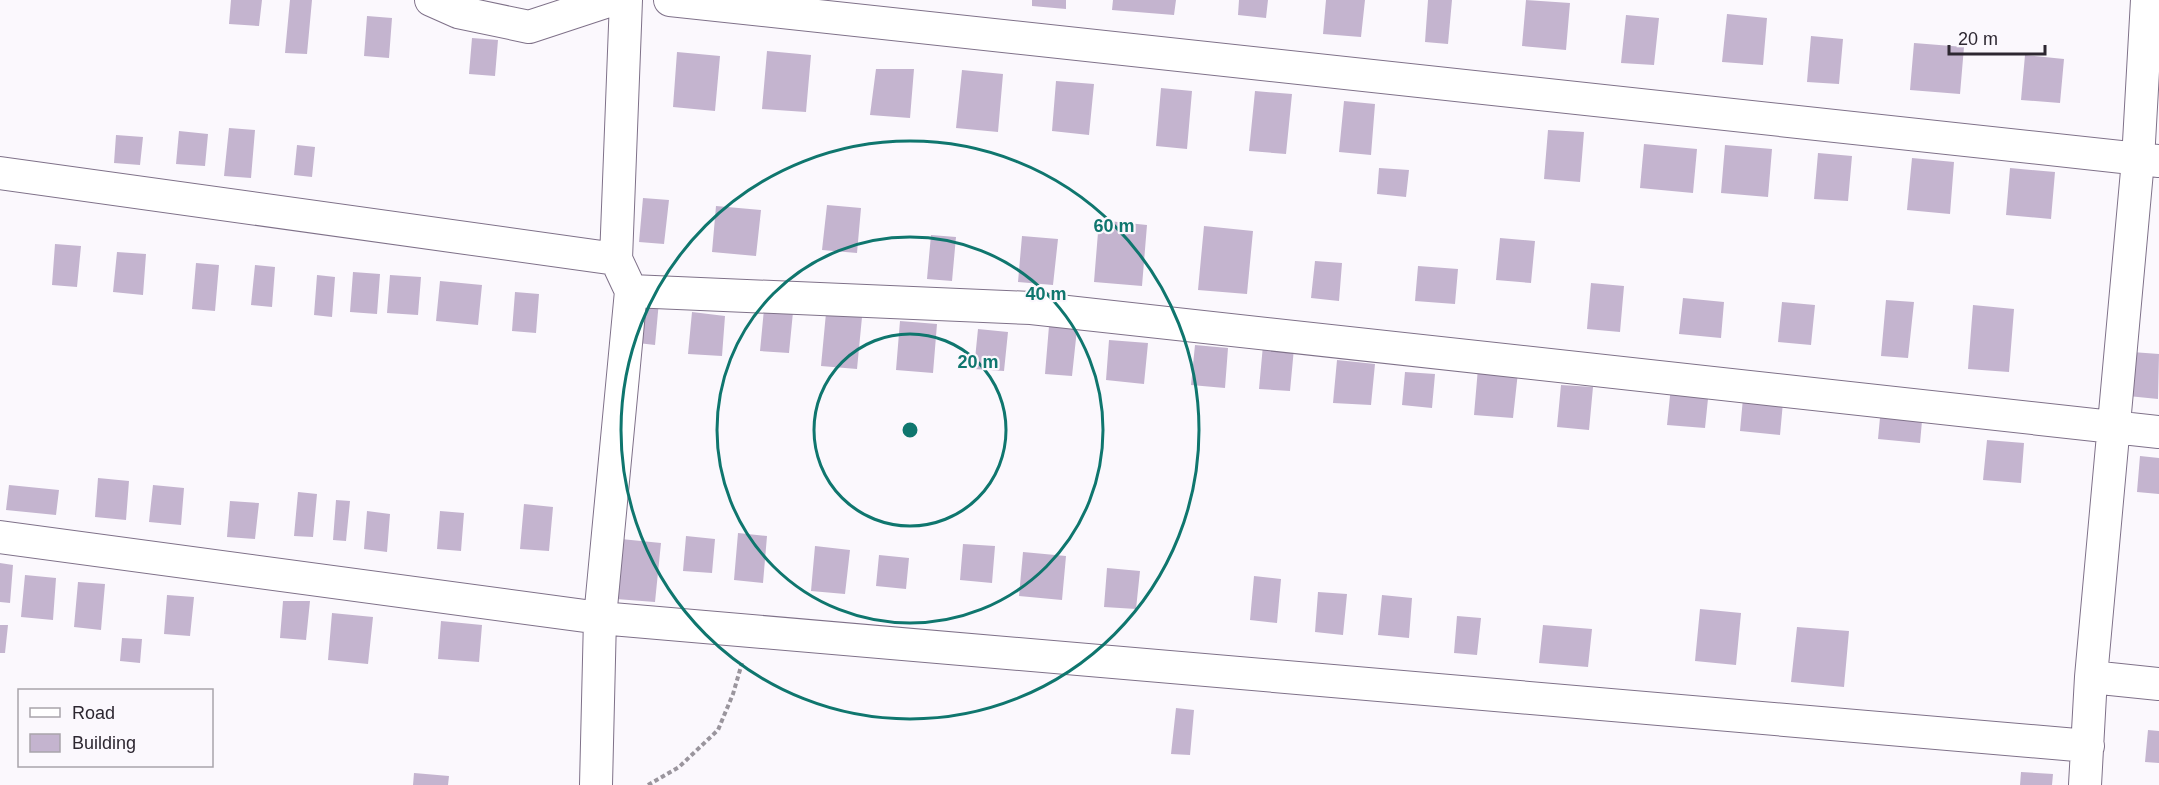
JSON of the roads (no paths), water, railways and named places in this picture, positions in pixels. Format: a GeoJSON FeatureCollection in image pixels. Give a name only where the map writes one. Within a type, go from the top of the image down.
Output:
{"type":"FeatureCollection","features":[{"type":"Feature","properties":{"kind":"lane"},"geometry":{"type":"LineString","coordinates":[[431,0],[458,12],[529,27],[612,0]]}},
{"type":"Feature","properties":{"kind":"lane"},"geometry":{"type":"LineString","coordinates":[[596,785],[600,618],[632,291],[616,259],[626,0]]}},
{"type":"Feature","properties":{"kind":"lane"},"geometry":{"type":"LineString","coordinates":[[670,0],[2149,160]]}},
{"type":"Feature","properties":{"kind":"lane"},"geometry":{"type":"LineString","coordinates":[[2085,785],[2091,677],[2114,428],[2149,160],[2147,0]]}},
{"type":"Feature","properties":{"kind":"lane"},"geometry":{"type":"LineString","coordinates":[[0,173],[616,259]]}},
{"type":"Feature","properties":{"kind":"lane"},"geometry":{"type":"LineString","coordinates":[[632,291],[1031,308],[2159,432]]}},
{"type":"Feature","properties":{"kind":"lane"},"geometry":{"type":"LineString","coordinates":[[0,537],[600,618],[2088,746]]}},
{"type":"Feature","properties":{"kind":"lane"},"geometry":{"type":"LineString","coordinates":[[2091,677],[2159,684]]}}]}
